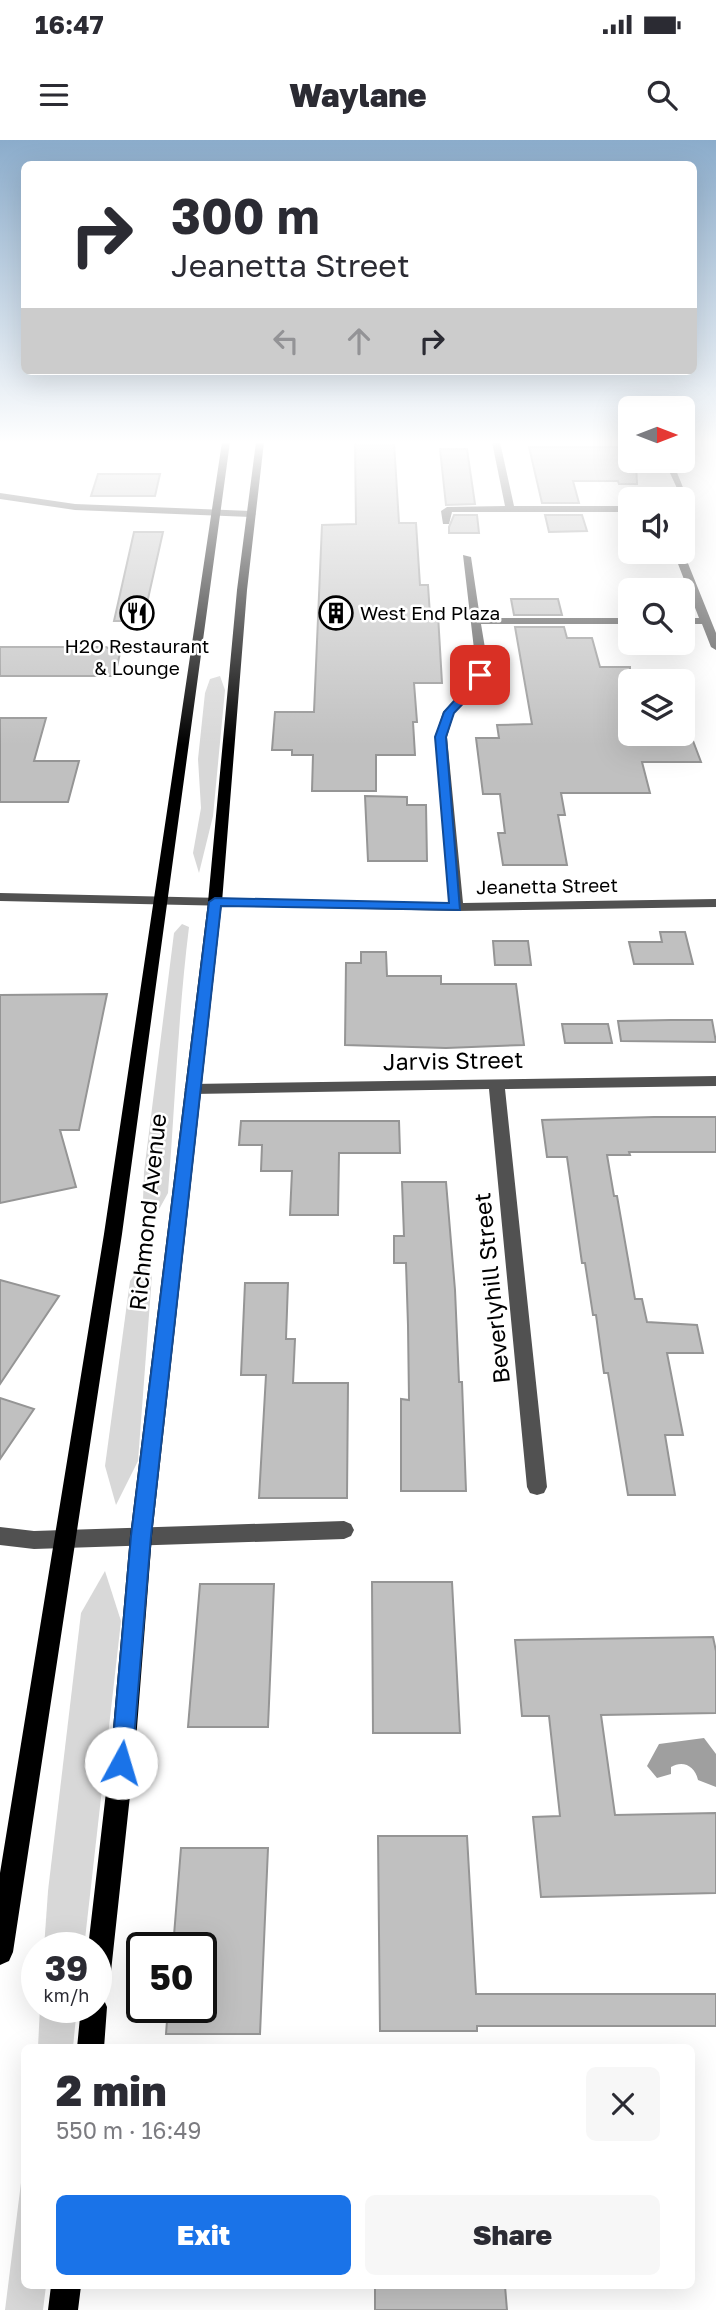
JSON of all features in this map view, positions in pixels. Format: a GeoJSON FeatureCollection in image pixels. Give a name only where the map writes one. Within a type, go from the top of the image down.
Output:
{"type":"FeatureCollection","features":[{"type":"Feature","properties":{"kind":"main road","name":"Richmond Avenue"},"geometry":{"type":"LineString","coordinates":[[0,1952],[66,1539],[161,900],[210,543]]}},
{"type":"Feature","properties":{"kind":"main road","name":"Richmond Avenue"},"geometry":{"type":"LineString","coordinates":[[102,1932],[124,1740],[141,1536],[191,1088],[215,902],[248,543]]}},
{"type":"Feature","properties":{"kind":"main road"},"geometry":{"type":"LineString","coordinates":[[90,2044],[92,2023]]}},
{"type":"Feature","properties":{"kind":"main road"},"geometry":{"type":"LineString","coordinates":[[63,2310],[65,2289]]}},
{"type":"Feature","properties":{"kind":"street"},"geometry":{"type":"LineString","coordinates":[[456,907],[441,737],[449,712],[474,686],[480,675],[467,557]]}},
{"type":"Feature","properties":{"kind":"street"},"geometry":{"type":"LineString","coordinates":[[683,564],[716,647]]}},
{"type":"Feature","properties":{"kind":"street"},"geometry":{"type":"LineString","coordinates":[[475,621],[618,621]]}},
{"type":"Feature","properties":{"kind":"street"},"geometry":{"type":"LineString","coordinates":[[695,621],[706,621]]}},
{"type":"Feature","properties":{"kind":"street","name":"Jeanetta Street"},"geometry":{"type":"LineString","coordinates":[[0,897],[456,907],[716,903]]}},
{"type":"Feature","properties":{"kind":"street","name":"Jarvis Street"},"geometry":{"type":"LineString","coordinates":[[191,1088],[716,1081]]}},
{"type":"Feature","properties":{"kind":"street","name":"Beverlyhill Street"},"geometry":{"type":"LineString","coordinates":[[496,1083],[537,1487]]}},
{"type":"Feature","properties":{"kind":"street"},"geometry":{"type":"LineString","coordinates":[[0,1536],[66,1539],[344,1530]]}},
{"type":"Feature","properties":{"kind":"shaded area"},"geometry":{"type":"Polygon","coordinates":[[[220,676],[225,690],[213,816],[199,873],[193,853],[201,808],[198,759],[205,693],[210,679],[220,676]]]}},
{"type":"Feature","properties":{"kind":"shaded area"},"geometry":{"type":"Polygon","coordinates":[[[182,924],[189,927],[168,1193],[157,1213],[143,1200],[144,1172],[174,933],[182,924]]]}},
{"type":"Feature","properties":{"kind":"shaded area"},"geometry":{"type":"Polygon","coordinates":[[[142,1264],[152,1275],[138,1461],[116,1505],[105,1466],[130,1281],[142,1264]]]}},
{"type":"Feature","properties":{"kind":"shaded area"},"geometry":{"type":"Polygon","coordinates":[[[105,1571],[121,1621],[86,1932],[45,1932],[48,1891],[81,1613],[105,1571]]]}},
{"type":"Feature","properties":{"kind":"shaded area"},"geometry":{"type":"Polygon","coordinates":[[[704,1738],[716,1754],[716,1787],[698,1780],[694,1771],[684,1764],[671,1767],[671,1774],[657,1778],[647,1766],[659,1744],[704,1738]]]}},
{"type":"Feature","properties":{"kind":"shaded area"},"geometry":{"type":"Polygon","coordinates":[[[39,2023],[75,2023],[73,2044],[38,2044],[39,2023]]]}},
{"type":"Feature","properties":{"kind":"shaded area"},"geometry":{"type":"Polygon","coordinates":[[[21,2183],[21,2289],[46,2289],[43,2310],[5,2310],[21,2183]]]}},
{"type":"Feature","properties":{"kind":"building"},"geometry":{"type":"Polygon","coordinates":[[[131,543],[160,543],[143,621],[114,621],[131,543]]]}},
{"type":"Feature","properties":{"kind":"building"},"geometry":{"type":"Polygon","coordinates":[[[321,543],[417,543],[420,585],[428,585],[430,615],[438,615],[442,683],[414,683],[417,722],[413,722],[415,755],[376,755],[376,791],[312,791],[313,755],[292,755],[292,750],[272,750],[275,712],[314,712],[321,543]]]}},
{"type":"Feature","properties":{"kind":"building"},"geometry":{"type":"Polygon","coordinates":[[[511,599],[558,599],[562,615],[514,615],[511,599]]]}},
{"type":"Feature","properties":{"kind":"building"},"geometry":{"type":"Polygon","coordinates":[[[515,627],[564,627],[567,638],[592,638],[600,667],[630,667],[618,669],[618,746],[695,746],[701,762],[642,762],[650,793],[561,793],[565,815],[558,815],[567,865],[503,865],[498,833],[505,833],[500,794],[483,794],[476,738],[499,738],[497,725],[532,724],[515,627]]]}},
{"type":"Feature","properties":{"kind":"building"},"geometry":{"type":"Polygon","coordinates":[[[0,647],[106,647],[120,653],[115,676],[0,676],[0,647]]]}},
{"type":"Feature","properties":{"kind":"building"},"geometry":{"type":"Polygon","coordinates":[[[0,718],[46,718],[34,761],[79,761],[68,802],[0,802],[0,718]]]}},
{"type":"Feature","properties":{"kind":"building"},"geometry":{"type":"Polygon","coordinates":[[[365,796],[407,797],[407,805],[426,805],[427,861],[368,861],[365,796]]]}},
{"type":"Feature","properties":{"kind":"building"},"geometry":{"type":"Polygon","coordinates":[[[660,932],[685,932],[693,964],[634,964],[629,942],[662,942],[660,932]]]}},
{"type":"Feature","properties":{"kind":"building"},"geometry":{"type":"Polygon","coordinates":[[[493,941],[528,941],[531,965],[495,965],[493,941]]]}},
{"type":"Feature","properties":{"kind":"building"},"geometry":{"type":"Polygon","coordinates":[[[361,952],[386,952],[387,976],[441,976],[441,984],[516,984],[524,1045],[446,1048],[345,1045],[346,963],[361,963],[361,952]]]}},
{"type":"Feature","properties":{"kind":"building"},"geometry":{"type":"Polygon","coordinates":[[[107,994],[79,1130],[60,1130],[76,1187],[0,1203],[0,995],[107,994]]]}},
{"type":"Feature","properties":{"kind":"building"},"geometry":{"type":"Polygon","coordinates":[[[712,1020],[716,1042],[621,1041],[618,1021],[712,1020]]]}},
{"type":"Feature","properties":{"kind":"building"},"geometry":{"type":"Polygon","coordinates":[[[562,1024],[608,1024],[612,1043],[565,1043],[562,1024]]]}},
{"type":"Feature","properties":{"kind":"building"},"geometry":{"type":"Polygon","coordinates":[[[716,1117],[716,1152],[629,1152],[630,1155],[607,1155],[635,1299],[642,1299],[647,1322],[697,1325],[703,1353],[667,1353],[683,1435],[665,1435],[675,1495],[628,1495],[608,1373],[604,1373],[596,1315],[593,1315],[585,1263],[582,1263],[567,1157],[547,1157],[542,1120],[716,1117]]]}},
{"type":"Feature","properties":{"kind":"building"},"geometry":{"type":"Polygon","coordinates":[[[241,1121],[399,1121],[400,1153],[339,1153],[338,1215],[290,1215],[292,1171],[261,1171],[262,1145],[239,1145],[241,1121]]]}},
{"type":"Feature","properties":{"kind":"building"},"geometry":{"type":"Polygon","coordinates":[[[402,1182],[446,1182],[459,1382],[462,1382],[466,1491],[401,1491],[401,1399],[409,1400],[408,1325],[406,1263],[394,1263],[394,1236],[404,1236],[402,1182]]]}},
{"type":"Feature","properties":{"kind":"building"},"geometry":{"type":"Polygon","coordinates":[[[0,1280],[59,1296],[0,1384],[0,1280]]]}},
{"type":"Feature","properties":{"kind":"building"},"geometry":{"type":"Polygon","coordinates":[[[245,1283],[288,1283],[286,1339],[295,1339],[293,1383],[348,1383],[347,1498],[259,1498],[266,1375],[241,1375],[245,1283]]]}},
{"type":"Feature","properties":{"kind":"building"},"geometry":{"type":"Polygon","coordinates":[[[0,1398],[34,1409],[0,1459],[0,1398]]]}},
{"type":"Feature","properties":{"kind":"building"},"geometry":{"type":"Polygon","coordinates":[[[372,1582],[452,1582],[460,1733],[373,1733],[372,1582]]]}},
{"type":"Feature","properties":{"kind":"building"},"geometry":{"type":"Polygon","coordinates":[[[200,1584],[274,1584],[268,1727],[188,1727],[200,1584]]]}},
{"type":"Feature","properties":{"kind":"building"},"geometry":{"type":"Polygon","coordinates":[[[713,1637],[716,1651],[716,1713],[601,1715],[615,1815],[716,1813],[716,1893],[541,1897],[533,1817],[560,1816],[549,1716],[522,1716],[515,1640],[713,1637]]]}},
{"type":"Feature","properties":{"kind":"building"},"geometry":{"type":"Polygon","coordinates":[[[378,1836],[467,1836],[476,1994],[716,1994],[716,2026],[477,2026],[477,2031],[380,2031],[378,1836]]]}},
{"type":"Feature","properties":{"kind":"building"},"geometry":{"type":"Polygon","coordinates":[[[181,1848],[268,1848],[260,2034],[166,2034],[167,2023],[217,2023],[217,1932],[174,1932],[181,1848]]]}},
{"type":"Feature","properties":{"kind":"building"},"geometry":{"type":"Polygon","coordinates":[[[375,2289],[505,2289],[507,2310],[375,2310],[375,2289]]]}},
{"type":"Feature","properties":{"kind":"place","name":"H2O Restaurant & Lounge"},"geometry":{"type":"Point","coordinates":[137,613]}},
{"type":"Feature","properties":{"kind":"place","name":"West End Plaza"},"geometry":{"type":"Point","coordinates":[336,613]}},
{"type":"Feature","properties":{"kind":"route"},"geometry":{"type":"LineString","coordinates":[[121,1763],[141,1536],[176,1244],[191,1088],[215,902],[456,907],[441,737],[449,712],[474,686],[480,675]]}}]}
